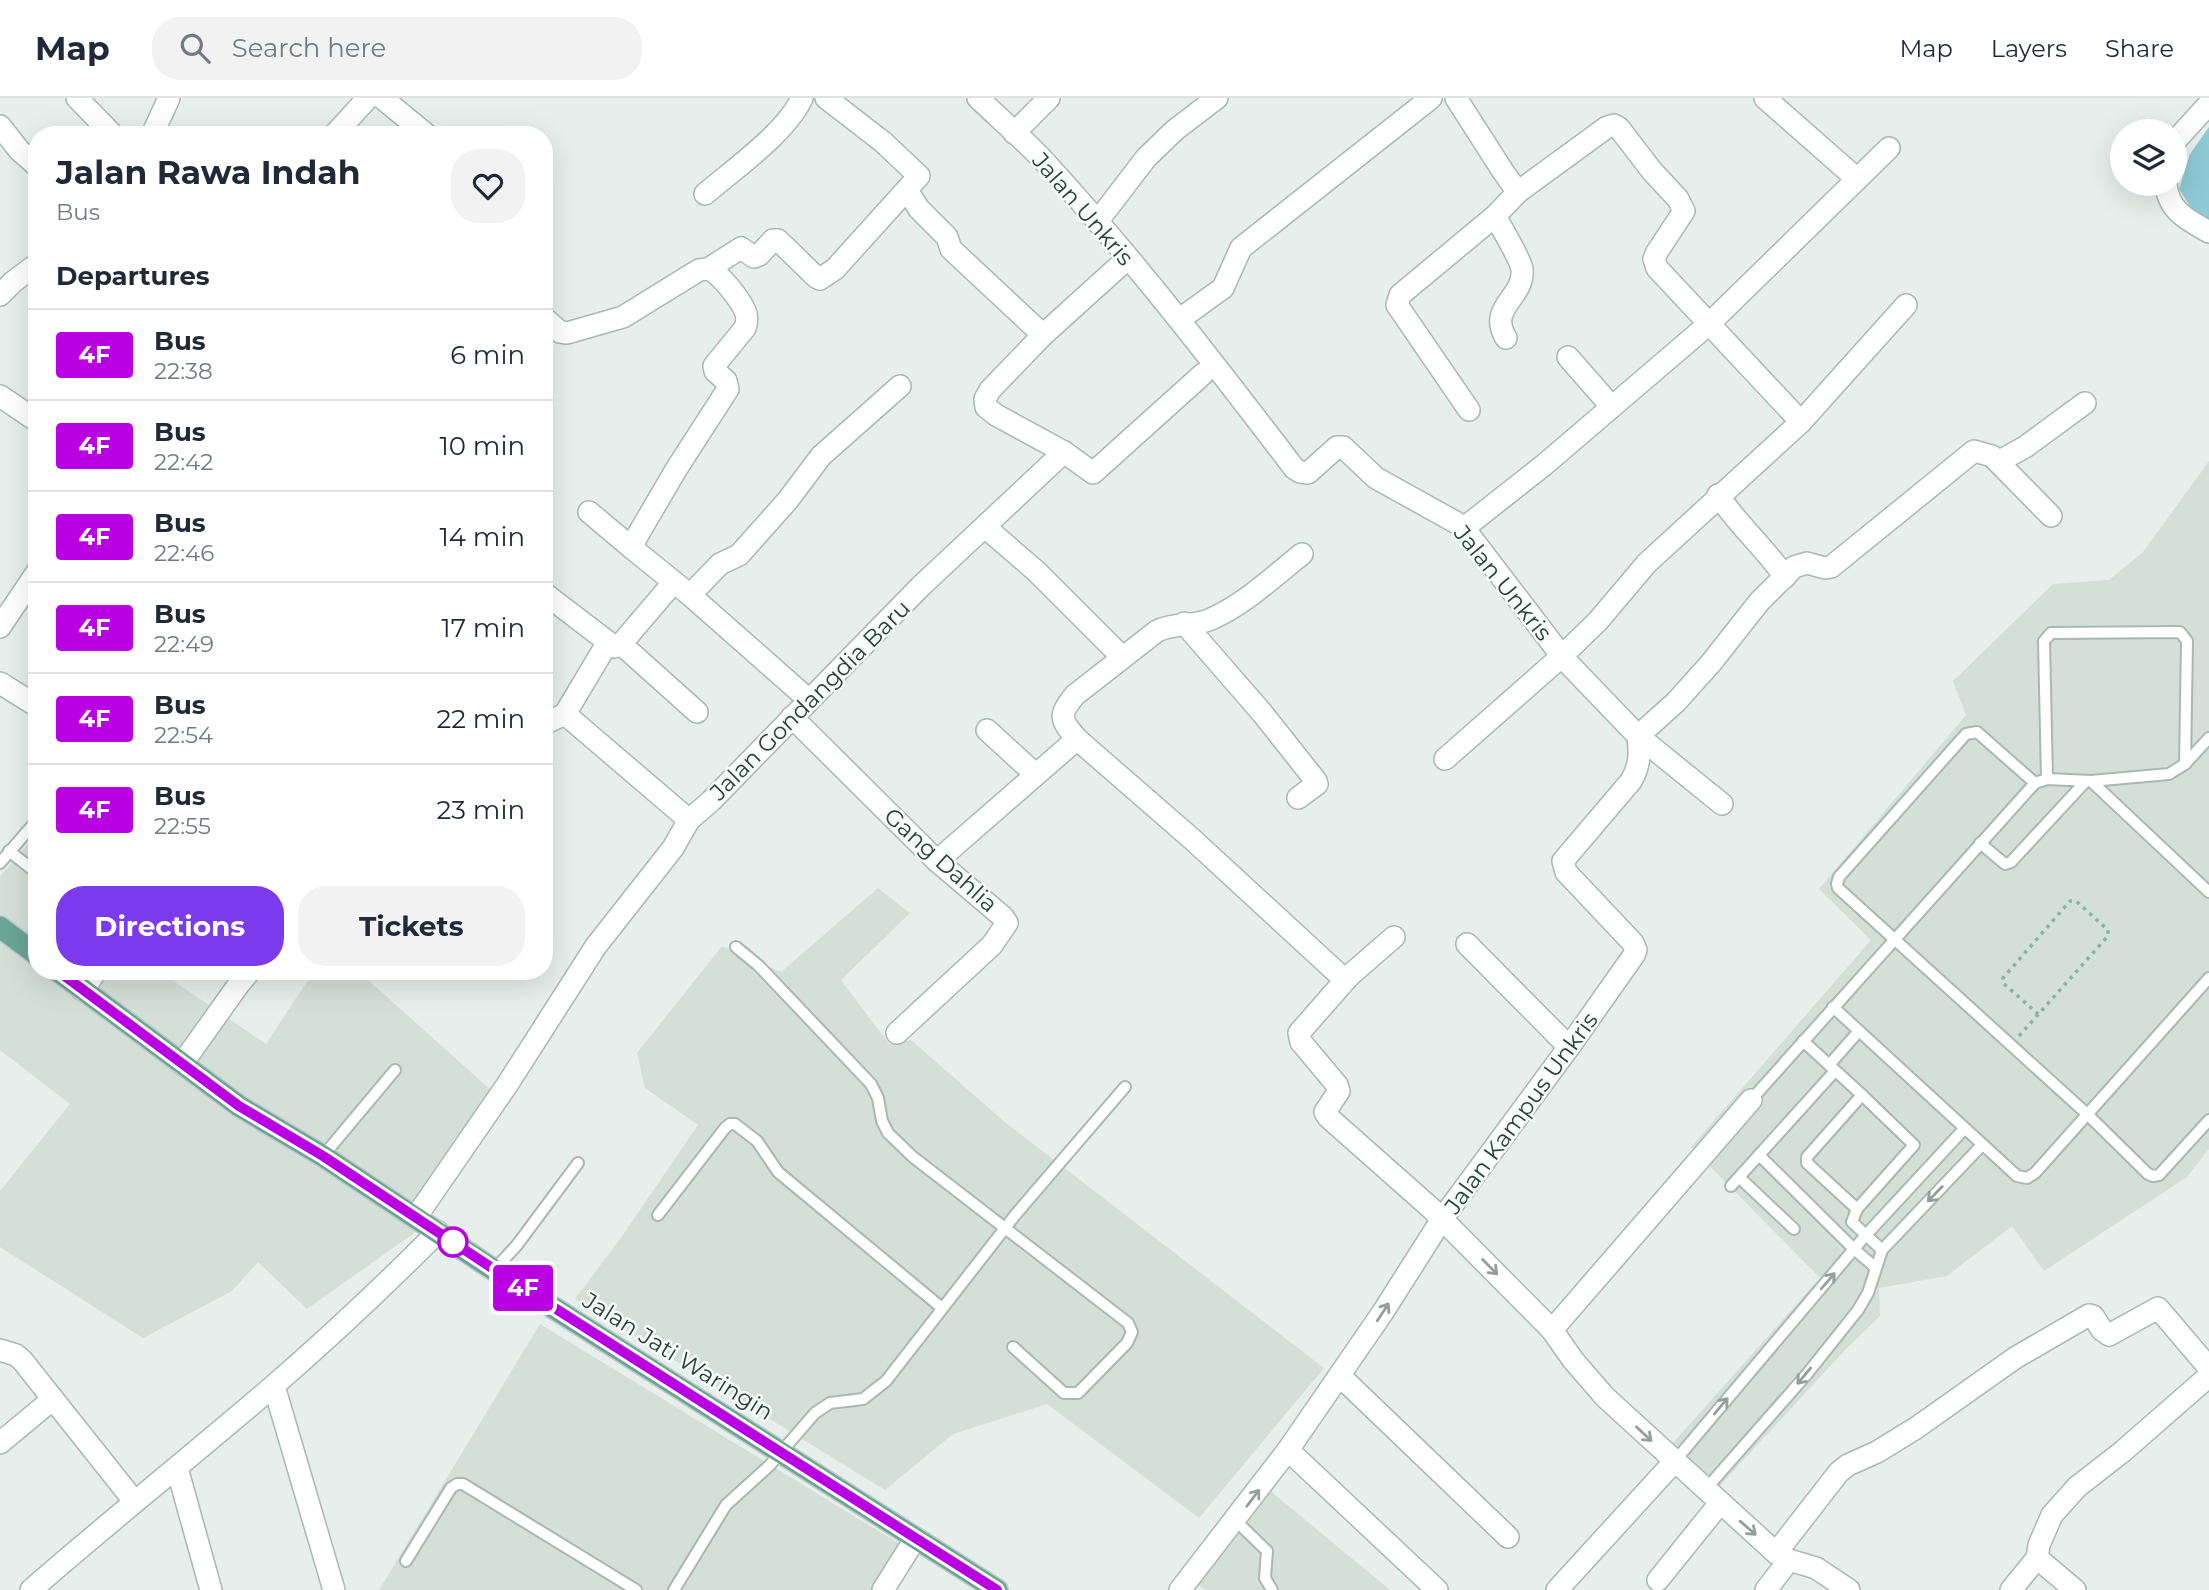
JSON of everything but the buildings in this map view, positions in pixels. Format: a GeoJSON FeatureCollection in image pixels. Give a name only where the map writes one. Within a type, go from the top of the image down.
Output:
{"type":"FeatureCollection","features":[{"type":"Feature","properties":{"kind":"main road"},"geometry":{"type":"LineString","coordinates":[[0,927],[28,948]]}},
{"type":"Feature","properties":{"kind":"main road","name":"Jalan Jati Waringin"},"geometry":{"type":"LineString","coordinates":[[70,980],[239,1106],[323,1156],[495,1270],[997,1590]]}},
{"type":"Feature","properties":{"kind":"street"},"geometry":{"type":"LineString","coordinates":[[77,98],[104,126]]}},
{"type":"Feature","properties":{"kind":"street"},"geometry":{"type":"LineString","coordinates":[[156,126],[169,98]]}},
{"type":"Feature","properties":{"kind":"street"},"geometry":{"type":"LineString","coordinates":[[342,126],[368,98]]}},
{"type":"Feature","properties":{"kind":"street"},"geometry":{"type":"LineString","coordinates":[[382,98],[416,126]]}},
{"type":"Feature","properties":{"kind":"street"},"geometry":{"type":"LineString","coordinates":[[705,194],[772,136],[802,98]]}},
{"type":"Feature","properties":{"kind":"street"},"geometry":{"type":"LineString","coordinates":[[708,269],[741,248],[754,257],[773,240],[778,240],[820,279],[835,269],[919,176],[883,142],[826,98]]}},
{"type":"Feature","properties":{"kind":"street","name":"Jalan Unkris"},"geometry":{"type":"LineString","coordinates":[[978,98],[1042,159],[1180,319],[1294,468],[1308,473],[1337,447],[1343,447],[1376,478],[1464,528],[1562,656],[1638,736],[1722,804]]}},
{"type":"Feature","properties":{"kind":"street"},"geometry":{"type":"LineString","coordinates":[[1014,133],[1049,98]]}},
{"type":"Feature","properties":{"kind":"street"},"geometry":{"type":"LineString","coordinates":[[1097,222],[1146,158],[1175,130],[1217,98]]}},
{"type":"Feature","properties":{"kind":"street"},"geometry":{"type":"LineString","coordinates":[[1180,319],[1223,288],[1241,248],[1431,98]]}},
{"type":"Feature","properties":{"kind":"street"},"geometry":{"type":"LineString","coordinates":[[1456,98],[1518,192]]}},
{"type":"Feature","properties":{"kind":"street"},"geometry":{"type":"LineString","coordinates":[[1765,98],[1857,179]]}},
{"type":"Feature","properties":{"kind":"street"},"geometry":{"type":"LineString","coordinates":[[2187,128],[2209,104]]}},
{"type":"Feature","properties":{"kind":"street"},"geometry":{"type":"LineString","coordinates":[[1469,410],[1397,304],[1400,295],[1495,216],[1518,192],[1607,127],[1614,125],[1678,199],[1684,211],[1657,252],[1654,259],[1657,268],[1801,422]]}},
{"type":"Feature","properties":{"kind":"street"},"geometry":{"type":"LineString","coordinates":[[0,126],[28,158]]}},
{"type":"Feature","properties":{"kind":"street"},"geometry":{"type":"LineString","coordinates":[[1464,528],[1710,323],[1889,148]]}},
{"type":"Feature","properties":{"kind":"street"},"geometry":{"type":"LineString","coordinates":[[907,190],[919,209],[947,237],[951,249],[1042,335]]}},
{"type":"Feature","properties":{"kind":"street"},"geometry":{"type":"LineString","coordinates":[[2169,196],[2171,204],[2186,220],[2209,232]]}},
{"type":"Feature","properties":{"kind":"street"},"geometry":{"type":"LineString","coordinates":[[1495,216],[1522,267],[1521,284],[1500,315],[1500,328],[1506,338]]}},
{"type":"Feature","properties":{"kind":"street"},"geometry":{"type":"LineString","coordinates":[[1127,259],[1042,335],[990,390],[985,399],[986,407],[1064,452],[1093,474],[1203,374]]}},
{"type":"Feature","properties":{"kind":"street"},"geometry":{"type":"LineString","coordinates":[[553,326],[560,332],[567,333],[623,317],[699,270],[708,269],[716,271],[746,312],[746,328],[714,366],[715,371],[726,381],[728,389],[677,468],[636,538],[634,549]]}},
{"type":"Feature","properties":{"kind":"street"},"geometry":{"type":"LineString","coordinates":[[0,295],[28,271]]}},
{"type":"Feature","properties":{"kind":"street"},"geometry":{"type":"LineString","coordinates":[[1445,760],[1562,656],[1598,621],[1647,563],[1688,527],[1718,495],[1801,422],[1906,305]]}},
{"type":"Feature","properties":{"kind":"street"},"geometry":{"type":"LineString","coordinates":[[1568,357],[1611,406]]}},
{"type":"Feature","properties":{"kind":"street"},"geometry":{"type":"LineString","coordinates":[[553,720],[565,714],[614,643],[682,589],[739,555],[788,500],[821,456],[900,386]]}},
{"type":"Feature","properties":{"kind":"street"},"geometry":{"type":"LineString","coordinates":[[0,396],[28,415]]}},
{"type":"Feature","properties":{"kind":"street"},"geometry":{"type":"LineString","coordinates":[[1998,461],[2025,447],[2085,403]]}},
{"type":"Feature","properties":{"kind":"street"},"geometry":{"type":"LineString","coordinates":[[1638,736],[1676,702],[1759,602],[1785,576],[1800,564],[1831,567],[1974,451],[1984,452],[1998,461],[2051,516]]}},
{"type":"Feature","properties":{"kind":"street","name":"Jalan Gondangdia Baru"},"geometry":{"type":"LineString","coordinates":[[415,1217],[507,1085],[596,946],[673,848],[689,820],[711,801],[920,587],[1064,452]]}},
{"type":"Feature","properties":{"kind":"street"},"geometry":{"type":"LineString","coordinates":[[1718,495],[1730,513],[1772,557],[1785,576]]}},
{"type":"Feature","properties":{"kind":"street"},"geometry":{"type":"LineString","coordinates":[[589,512],[809,700]]}},
{"type":"Feature","properties":{"kind":"street"},"geometry":{"type":"LineString","coordinates":[[985,527],[1036,570],[1122,657]]}},
{"type":"Feature","properties":{"kind":"street"},"geometry":{"type":"LineString","coordinates":[[1302,554],[1252,593],[1210,620],[1168,626],[1157,631],[1075,695],[1065,707],[1062,717],[1077,739],[1192,839],[1345,980]]}},
{"type":"Feature","properties":{"kind":"street"},"geometry":{"type":"LineString","coordinates":[[0,627],[28,585]]}},
{"type":"Feature","properties":{"kind":"street"},"geometry":{"type":"LineString","coordinates":[[553,599],[614,643],[697,712]]}},
{"type":"Feature","properties":{"kind":"street"},"geometry":{"type":"LineString","coordinates":[[1184,623],[1264,714],[1316,781],[1314,787],[1298,798]]}},
{"type":"Feature","properties":{"kind":"street"},"geometry":{"type":"LineString","coordinates":[[0,683],[28,700]]}},
{"type":"Feature","properties":{"kind":"street"},"geometry":{"type":"LineString","coordinates":[[565,714],[689,820]]}},
{"type":"Feature","properties":{"kind":"street","name":"Gang Dahlia"},"geometry":{"type":"LineString","coordinates":[[792,717],[937,861],[1003,916],[1007,923],[992,945],[897,1033]]}},
{"type":"Feature","properties":{"kind":"street"},"geometry":{"type":"LineString","coordinates":[[987,730],[1035,774]]}},
{"type":"Feature","properties":{"kind":"street","name":"Jalan Kampus Unkris"},"geometry":{"type":"LineString","coordinates":[[1638,736],[1638,770],[1563,861],[1566,872],[1633,943],[1636,950],[1626,970],[1442,1219],[1552,1329],[1573,1360],[1605,1397],[1674,1462],[1782,1556]]}},
{"type":"Feature","properties":{"kind":"street"},"geometry":{"type":"LineString","coordinates":[[937,861],[1077,739]]}},
{"type":"Feature","properties":{"kind":"street"},"geometry":{"type":"LineString","coordinates":[[1180,1590],[1236,1521],[1288,1450],[1340,1376],[1442,1219],[1325,1112],[1339,1091],[1301,1042],[1299,1033],[1345,980],[1394,937]]}},
{"type":"Feature","properties":{"kind":"street"},"geometry":{"type":"LineString","coordinates":[[1467,944],[1569,1047]]}},
{"type":"Feature","properties":{"kind":"street"},"geometry":{"type":"LineString","coordinates":[[83,990],[90,980]]}},
{"type":"Feature","properties":{"kind":"street"},"geometry":{"type":"LineString","coordinates":[[182,1064],[242,980]]}},
{"type":"Feature","properties":{"kind":"street"},"geometry":{"type":"LineString","coordinates":[[1552,1329],[1751,1100]]}},
{"type":"Feature","properties":{"kind":"street"},"geometry":{"type":"LineString","coordinates":[[31,1590],[274,1386],[376,1294],[438,1232]]}},
{"type":"Feature","properties":{"kind":"street"},"geometry":{"type":"LineString","coordinates":[[1766,1590],[1782,1556],[1839,1472],[1916,1429],[2007,1364],[2089,1315],[2093,1316],[2102,1330],[2109,1335],[2158,1308],[2209,1368]]}},
{"type":"Feature","properties":{"kind":"street"},"geometry":{"type":"LineString","coordinates":[[0,1350],[22,1360],[134,1501]]}},
{"type":"Feature","properties":{"kind":"street"},"geometry":{"type":"LineString","coordinates":[[1340,1376],[1508,1537]]}},
{"type":"Feature","properties":{"kind":"street"},"geometry":{"type":"LineString","coordinates":[[2011,1590],[2037,1558],[2039,1545],[2052,1515],[2077,1487],[2122,1452],[2209,1376]]}},
{"type":"Feature","properties":{"kind":"street"},"geometry":{"type":"LineString","coordinates":[[274,1386],[334,1590]]}},
{"type":"Feature","properties":{"kind":"street"},"geometry":{"type":"LineString","coordinates":[[0,1443],[54,1399]]}},
{"type":"Feature","properties":{"kind":"street"},"geometry":{"type":"LineString","coordinates":[[1288,1450],[1437,1590]]}},
{"type":"Feature","properties":{"kind":"street"},"geometry":{"type":"LineString","coordinates":[[1557,1590],[1674,1462]]}},
{"type":"Feature","properties":{"kind":"street"},"geometry":{"type":"LineString","coordinates":[[177,1468],[211,1590]]}},
{"type":"Feature","properties":{"kind":"street"},"geometry":{"type":"LineString","coordinates":[[1658,1580],[1712,1496]]}},
{"type":"Feature","properties":{"kind":"street"},"geometry":{"type":"LineString","coordinates":[[883,1590],[915,1539]]}},
{"type":"Feature","properties":{"kind":"street"},"geometry":{"type":"LineString","coordinates":[[1782,1556],[1816,1568],[1849,1590]]}},
{"type":"Feature","properties":{"kind":"street"},"geometry":{"type":"LineString","coordinates":[[2037,1558],[2075,1590]]}},
{"type":"Feature","properties":{"kind":"lane"},"geometry":{"type":"LineString","coordinates":[[2048,779],[2044,641],[2051,633],[2180,632],[2187,641],[2185,764]]}},
{"type":"Feature","properties":{"kind":"lane"},"geometry":{"type":"LineString","coordinates":[[2035,783],[1978,732],[1966,734],[1843,873],[1837,884],[1841,892],[2153,1176],[2159,1175],[2209,1121]]}},
{"type":"Feature","properties":{"kind":"lane"},"geometry":{"type":"LineString","coordinates":[[1751,1100],[2035,783],[2048,779],[2088,781],[2169,774],[2185,764],[2209,738]]}},
{"type":"Feature","properties":{"kind":"lane"},"geometry":{"type":"LineString","coordinates":[[1980,844],[2005,864],[2011,862],[2088,781]]}},
{"type":"Feature","properties":{"kind":"lane"},"geometry":{"type":"LineString","coordinates":[[2088,781],[2209,892]]}},
{"type":"Feature","properties":{"kind":"lane"},"geometry":{"type":"LineString","coordinates":[[0,863],[28,830]]}},
{"type":"Feature","properties":{"kind":"lane"},"geometry":{"type":"LineString","coordinates":[[9,851],[28,866]]}},
{"type":"Feature","properties":{"kind":"lane"},"geometry":{"type":"LineString","coordinates":[[736,947],[759,966],[871,1084],[878,1098],[881,1121],[888,1133],[935,1176],[1128,1323],[1132,1332],[1127,1343],[1078,1393],[1071,1395],[1063,1393],[1013,1347]]}},
{"type":"Feature","properties":{"kind":"lane"},"geometry":{"type":"LineString","coordinates":[[1833,1006],[1964,1129],[2017,1176],[2026,1178],[2035,1173],[2209,978]]}},
{"type":"Feature","properties":{"kind":"lane"},"geometry":{"type":"LineString","coordinates":[[1731,1186],[1832,1068],[1859,1031]]}},
{"type":"Feature","properties":{"kind":"lane"},"geometry":{"type":"LineString","coordinates":[[1803,1041],[1914,1145],[1857,1209],[1852,1222],[1882,1250]]}},
{"type":"Feature","properties":{"kind":"lane"},"geometry":{"type":"LineString","coordinates":[[323,1156],[395,1070]]}},
{"type":"Feature","properties":{"kind":"lane"},"geometry":{"type":"LineString","coordinates":[[674,1590],[726,1505],[782,1452],[822,1406],[830,1402],[863,1399],[886,1381],[1005,1229],[1125,1087]]}},
{"type":"Feature","properties":{"kind":"lane"},"geometry":{"type":"LineString","coordinates":[[1857,1209],[1806,1160],[1862,1095]]}},
{"type":"Feature","properties":{"kind":"lane"},"geometry":{"type":"LineString","coordinates":[[658,1215],[725,1128],[735,1124],[757,1141],[778,1172],[942,1308]]}},
{"type":"Feature","properties":{"kind":"lane"},"geometry":{"type":"LineString","coordinates":[[1674,1462],[1865,1236],[1964,1129]]}},
{"type":"Feature","properties":{"kind":"lane"},"geometry":{"type":"LineString","coordinates":[[1712,1496],[1858,1310],[1868,1293],[1882,1250],[1982,1145]]}},
{"type":"Feature","properties":{"kind":"lane"},"geometry":{"type":"LineString","coordinates":[[1759,1155],[1875,1267]]}},
{"type":"Feature","properties":{"kind":"lane"},"geometry":{"type":"LineString","coordinates":[[495,1270],[578,1163]]}},
{"type":"Feature","properties":{"kind":"lane"},"geometry":{"type":"LineString","coordinates":[[1740,1178],[1794,1230]]}},
{"type":"Feature","properties":{"kind":"lane"},"geometry":{"type":"LineString","coordinates":[[407,1561],[451,1488],[463,1484],[636,1590]]}},
{"type":"Feature","properties":{"kind":"lane"},"geometry":{"type":"LineString","coordinates":[[1236,1521],[1267,1551],[1265,1578],[1272,1590]]}},
{"type":"Feature","properties":{"kind":"path"},"geometry":{"type":"LineString","coordinates":[[2010,1046],[2038,1014],[2109,932],[2076,901],[2070,901],[2003,978],[2003,983],[2038,1014]]}},
{"type":"Feature","properties":{"kind":"shaded area"},"geometry":{"type":"Polygon","coordinates":[[[2209,461],[2209,1149],[2187,1177],[2044,1271],[2012,1226],[1947,1276],[1879,1288],[1880,1316],[1845,1350],[1717,1489],[1671,1445],[1820,1278],[1691,1147],[1871,940],[1819,889],[1966,715],[1953,681],[2053,584],[2109,580],[2143,552],[2209,461]]]}},
{"type":"Feature","properties":{"kind":"shaded area"},"geometry":{"type":"Polygon","coordinates":[[[28,844],[28,980],[172,980],[266,1044],[308,980],[368,980],[502,1100],[417,1231],[307,1309],[258,1262],[232,1291],[143,1338],[0,1247],[0,1191],[70,1104],[0,1050],[0,876],[28,844]]]}},
{"type":"Feature","properties":{"kind":"shaded area"},"geometry":{"type":"Polygon","coordinates":[[[878,888],[910,913],[841,980],[889,1044],[911,1040],[1006,1123],[1324,1368],[1199,1518],[1047,1404],[953,1434],[885,1490],[575,1299],[620,1239],[698,1125],[645,1088],[637,1053],[722,946],[781,972],[878,888]]]}},
{"type":"Feature","properties":{"kind":"shaded area"},"geometry":{"type":"Polygon","coordinates":[[[540,1324],[903,1546],[875,1590],[379,1590],[540,1324]]]}},
{"type":"Feature","properties":{"kind":"shaded area"},"geometry":{"type":"Polygon","coordinates":[[[1268,1489],[1390,1590],[1205,1590],[1198,1585],[1268,1489]]]}},
{"type":"Feature","properties":{"kind":"water"},"geometry":{"type":"Polygon","coordinates":[[[2209,127],[2209,227],[2204,228],[2183,196],[2187,196],[2187,164],[2190,154],[2209,127]]]}},
{"type":"Feature","properties":{"kind":"bus line","name":"4F"},"geometry":{"type":"LineString","coordinates":[[70,980],[239,1106],[323,1156],[495,1270],[997,1590]]}}]}
